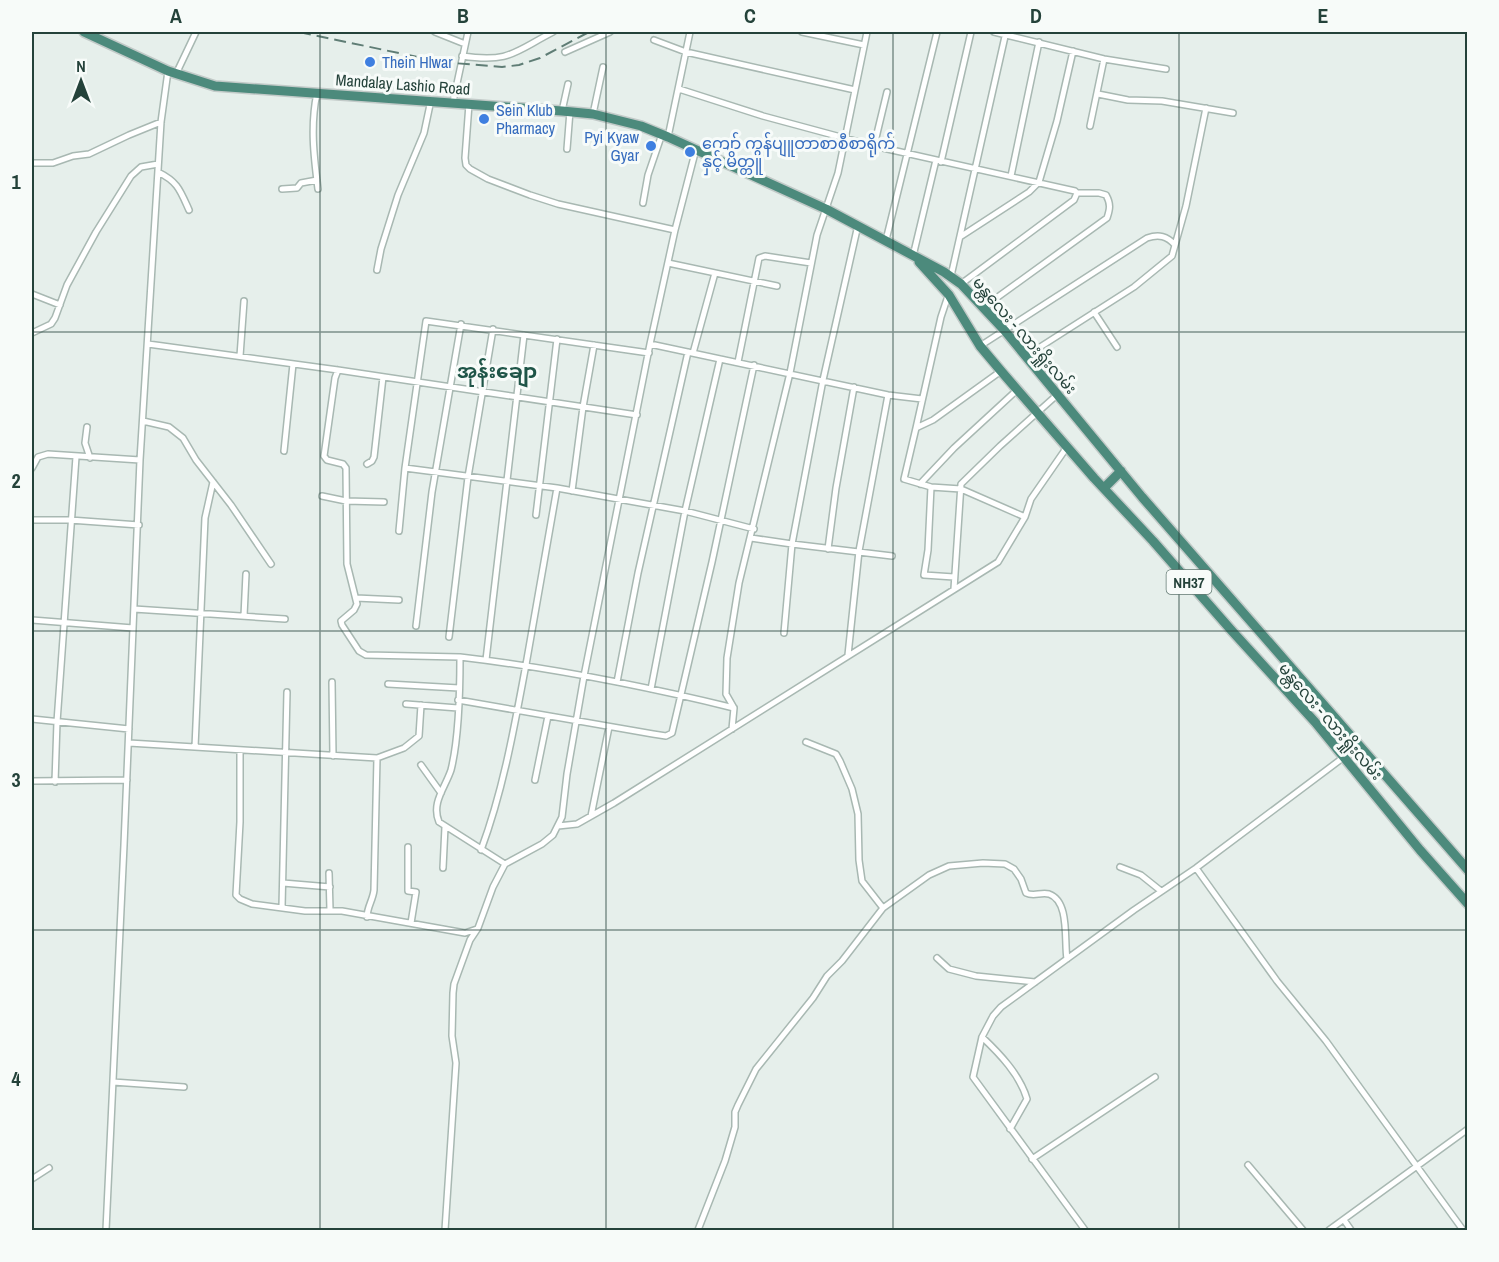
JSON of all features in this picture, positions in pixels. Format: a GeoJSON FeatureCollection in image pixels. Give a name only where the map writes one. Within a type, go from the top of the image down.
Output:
{"type":"FeatureCollection","features":[{"type":"Feature","properties":{"kind":"highway","name":"Mandalay Lashio Road"},"geometry":{"type":"LineString","coordinates":[[84,32],[172,73],[215,86],[566,111],[593,114],[641,126],[826,209],[914,257]]}},
{"type":"Feature","properties":{"kind":"highway","name":"မန္တလေး - လားရှိုးလမ်း"},"geometry":{"type":"LineString","coordinates":[[914,257],[951,276],[961,284],[1005,331],[1121,471],[1467,870]]}},
{"type":"Feature","properties":{"kind":"highway","name":"မန္တလေး - လားရှိုးလမ်း"},"geometry":{"type":"LineString","coordinates":[[914,257],[949,295],[980,346],[1017,390],[1315,722],[1420,850],[1467,903]]}},
{"type":"Feature","properties":{"kind":"highway"},"geometry":{"type":"LineString","coordinates":[[1104,488],[1121,471]]}},
{"type":"Feature","properties":{"kind":"street"},"geometry":{"type":"LineString","coordinates":[[106,1230],[139,525],[140,460],[161,122],[172,73],[196,32]]}},
{"type":"Feature","properties":{"kind":"street"},"geometry":{"type":"LineString","coordinates":[[435,32],[465,44]]}},
{"type":"Feature","properties":{"kind":"street"},"geometry":{"type":"LineString","coordinates":[[453,102],[468,32]]}},
{"type":"Feature","properties":{"kind":"street"},"geometry":{"type":"LineString","coordinates":[[462,56],[508,57],[553,32]]}},
{"type":"Feature","properties":{"kind":"street"},"geometry":{"type":"LineString","coordinates":[[566,52],[610,32]]}},
{"type":"Feature","properties":{"kind":"street"},"geometry":{"type":"LineString","coordinates":[[643,203],[648,175],[665,135],[679,89],[690,32]]}},
{"type":"Feature","properties":{"kind":"street"},"geometry":{"type":"LineString","coordinates":[[802,32],[864,45]]}},
{"type":"Feature","properties":{"kind":"street"},"geometry":{"type":"LineString","coordinates":[[732,729],[734,708],[726,694],[727,658],[739,583],[754,529],[790,373],[817,235],[837,173],[867,32]]}},
{"type":"Feature","properties":{"kind":"street"},"geometry":{"type":"LineString","coordinates":[[886,240],[937,32]]}},
{"type":"Feature","properties":{"kind":"street"},"geometry":{"type":"LineString","coordinates":[[914,257],[971,32]]}},
{"type":"Feature","properties":{"kind":"street"},"geometry":{"type":"LineString","coordinates":[[994,32],[1006,33],[1104,59],[1166,69]]}},
{"type":"Feature","properties":{"kind":"street"},"geometry":{"type":"LineString","coordinates":[[951,276],[1006,33]]}},
{"type":"Feature","properties":{"kind":"street"},"geometry":{"type":"LineString","coordinates":[[654,40],[687,52],[855,90]]}},
{"type":"Feature","properties":{"kind":"street"},"geometry":{"type":"LineString","coordinates":[[1011,176],[1039,42]]}},
{"type":"Feature","properties":{"kind":"street"},"geometry":{"type":"LineString","coordinates":[[960,237],[1029,192],[1039,182],[1057,121],[1073,51]]}},
{"type":"Feature","properties":{"kind":"street"},"geometry":{"type":"LineString","coordinates":[[1090,126],[1104,59]]}},
{"type":"Feature","properties":{"kind":"street"},"geometry":{"type":"LineString","coordinates":[[593,114],[603,67]]}},
{"type":"Feature","properties":{"kind":"street"},"geometry":{"type":"LineString","coordinates":[[567,149],[568,84]]}},
{"type":"Feature","properties":{"kind":"street"},"geometry":{"type":"LineString","coordinates":[[679,89],[763,116],[873,146],[1072,189],[1077,193],[1099,192],[1106,195],[1110,209],[1107,218],[984,308]]}},
{"type":"Feature","properties":{"kind":"street"},"geometry":{"type":"LineString","coordinates":[[873,146],[887,92]]}},
{"type":"Feature","properties":{"kind":"street"},"geometry":{"type":"LineString","coordinates":[[317,93],[312,130],[314,168],[318,189]]}},
{"type":"Feature","properties":{"kind":"street"},"geometry":{"type":"LineString","coordinates":[[1098,94],[1128,100],[1162,101],[1233,113]]}},
{"type":"Feature","properties":{"kind":"street"},"geometry":{"type":"LineString","coordinates":[[377,270],[381,249],[398,195],[424,133],[431,100]]}},
{"type":"Feature","properties":{"kind":"street"},"geometry":{"type":"LineString","coordinates":[[469,104],[465,158],[466,165],[470,169],[488,179],[558,204],[675,230]]}},
{"type":"Feature","properties":{"kind":"street"},"geometry":{"type":"LineString","coordinates":[[1026,356],[1134,287],[1172,256],[1186,206],[1206,108]]}},
{"type":"Feature","properties":{"kind":"street"},"geometry":{"type":"LineString","coordinates":[[32,163],[47,164],[89,154],[161,122]]}},
{"type":"Feature","properties":{"kind":"street"},"geometry":{"type":"LineString","coordinates":[[445,1230],[456,1063],[452,1036],[454,984],[470,940],[478,928],[493,887],[505,864],[542,844],[553,835],[562,817],[584,675],[621,499],[650,344],[675,230],[696,149]]}},
{"type":"Feature","properties":{"kind":"street"},"geometry":{"type":"LineString","coordinates":[[32,333],[51,324],[67,285],[96,231],[131,176],[141,167],[159,164]]}},
{"type":"Feature","properties":{"kind":"street"},"geometry":{"type":"LineString","coordinates":[[158,172],[174,180],[189,210]]}},
{"type":"Feature","properties":{"kind":"street"},"geometry":{"type":"LineString","coordinates":[[282,189],[297,188],[302,183],[317,180]]}},
{"type":"Feature","properties":{"kind":"street"},"geometry":{"type":"LineString","coordinates":[[961,284],[1074,200],[1077,193]]}},
{"type":"Feature","properties":{"kind":"street"},"geometry":{"type":"LineString","coordinates":[[784,633],[792,544],[823,380],[858,225]]}},
{"type":"Feature","properties":{"kind":"street"},"geometry":{"type":"LineString","coordinates":[[980,346],[1147,238],[1160,236],[1175,245]]}},
{"type":"Feature","properties":{"kind":"street"},"geometry":{"type":"LineString","coordinates":[[738,362],[759,258],[765,256],[811,263]]}},
{"type":"Feature","properties":{"kind":"street"},"geometry":{"type":"LineString","coordinates":[[668,263],[777,286]]}},
{"type":"Feature","properties":{"kind":"street"},"geometry":{"type":"LineString","coordinates":[[617,682],[653,505],[690,352],[715,273]]}},
{"type":"Feature","properties":{"kind":"street"},"geometry":{"type":"LineString","coordinates":[[32,294],[60,305]]}},
{"type":"Feature","properties":{"kind":"street"},"geometry":{"type":"LineString","coordinates":[[949,295],[941,317],[904,479],[932,487],[961,489],[1025,517]]}},
{"type":"Feature","properties":{"kind":"street"},"geometry":{"type":"LineString","coordinates":[[240,356],[244,301]]}},
{"type":"Feature","properties":{"kind":"street"},"geometry":{"type":"LineString","coordinates":[[1094,312],[1118,347]]}},
{"type":"Feature","properties":{"kind":"street"},"geometry":{"type":"LineString","coordinates":[[399,531],[405,468],[426,321],[461,324],[649,353]]}},
{"type":"Feature","properties":{"kind":"street"},"geometry":{"type":"LineString","coordinates":[[416,626],[427,532],[461,324]]}},
{"type":"Feature","properties":{"kind":"street"},"geometry":{"type":"LineString","coordinates":[[449,637],[468,477],[493,329]]}},
{"type":"Feature","properties":{"kind":"street"},"geometry":{"type":"LineString","coordinates":[[486,660],[524,335]]}},
{"type":"Feature","properties":{"kind":"street"},"geometry":{"type":"LineString","coordinates":[[536,515],[557,339]]}},
{"type":"Feature","properties":{"kind":"street"},"geometry":{"type":"LineString","coordinates":[[148,344],[417,381],[450,388],[637,415]]}},
{"type":"Feature","properties":{"kind":"street"},"geometry":{"type":"LineString","coordinates":[[650,344],[888,394],[922,399]]}},
{"type":"Feature","properties":{"kind":"street"},"geometry":{"type":"LineString","coordinates":[[572,491],[594,345]]}},
{"type":"Feature","properties":{"kind":"street"},"geometry":{"type":"LineString","coordinates":[[651,689],[685,511],[720,359]]}},
{"type":"Feature","properties":{"kind":"street"},"geometry":{"type":"LineString","coordinates":[[284,451],[293,364]]}},
{"type":"Feature","properties":{"kind":"street"},"geometry":{"type":"LineString","coordinates":[[458,700],[666,736],[672,733],[754,365]]}},
{"type":"Feature","properties":{"kind":"street"},"geometry":{"type":"LineString","coordinates":[[338,370],[324,456],[327,460],[342,464],[346,468],[347,564],[357,604],[354,610],[341,621],[359,651],[366,655],[460,657],[526,665],[681,695],[734,708]]}},
{"type":"Feature","properties":{"kind":"street"},"geometry":{"type":"LineString","coordinates":[[916,428],[933,420],[1001,371]]}},
{"type":"Feature","properties":{"kind":"street"},"geometry":{"type":"LineString","coordinates":[[367,464],[374,457],[383,377]]}},
{"type":"Feature","properties":{"kind":"street"},"geometry":{"type":"LineString","coordinates":[[828,549],[854,387]]}},
{"type":"Feature","properties":{"kind":"street"},"geometry":{"type":"LineString","coordinates":[[920,484],[954,448],[1017,390]]}},
{"type":"Feature","properties":{"kind":"street"},"geometry":{"type":"LineString","coordinates":[[848,655],[859,551],[888,394]]}},
{"type":"Feature","properties":{"kind":"street"},"geometry":{"type":"LineString","coordinates":[[954,590],[961,484],[1058,394]]}},
{"type":"Feature","properties":{"kind":"street"},"geometry":{"type":"LineString","coordinates":[[143,421],[169,428],[183,438],[196,460],[271,564]]}},
{"type":"Feature","properties":{"kind":"street"},"geometry":{"type":"LineString","coordinates":[[87,427],[85,443],[90,458]]}},
{"type":"Feature","properties":{"kind":"street"},"geometry":{"type":"LineString","coordinates":[[558,826],[577,824],[591,816],[998,562],[1025,517],[1031,499],[1067,447]]}},
{"type":"Feature","properties":{"kind":"street"},"geometry":{"type":"LineString","coordinates":[[32,468],[38,457],[48,454],[140,460]]}},
{"type":"Feature","properties":{"kind":"street"},"geometry":{"type":"LineString","coordinates":[[55,782],[75,457]]}},
{"type":"Feature","properties":{"kind":"street"},"geometry":{"type":"LineString","coordinates":[[405,468],[540,485],[621,499],[685,511],[754,529]]}},
{"type":"Feature","properties":{"kind":"street"},"geometry":{"type":"LineString","coordinates":[[195,747],[205,518],[213,482]]}},
{"type":"Feature","properties":{"kind":"street"},"geometry":{"type":"LineString","coordinates":[[932,487],[924,575],[954,577]]}},
{"type":"Feature","properties":{"kind":"street"},"geometry":{"type":"LineString","coordinates":[[481,850],[493,819],[518,710],[557,488]]}},
{"type":"Feature","properties":{"kind":"street"},"geometry":{"type":"LineString","coordinates":[[322,496],[346,501],[384,502]]}},
{"type":"Feature","properties":{"kind":"street"},"geometry":{"type":"LineString","coordinates":[[32,520],[139,525]]}},
{"type":"Feature","properties":{"kind":"street"},"geometry":{"type":"LineString","coordinates":[[751,538],[892,556]]}},
{"type":"Feature","properties":{"kind":"street"},"geometry":{"type":"LineString","coordinates":[[244,616],[246,574]]}},
{"type":"Feature","properties":{"kind":"street"},"geometry":{"type":"LineString","coordinates":[[356,598],[399,600]]}},
{"type":"Feature","properties":{"kind":"street"},"geometry":{"type":"LineString","coordinates":[[134,609],[285,619]]}},
{"type":"Feature","properties":{"kind":"street"},"geometry":{"type":"LineString","coordinates":[[32,620],[134,628]]}},
{"type":"Feature","properties":{"kind":"street"},"geometry":{"type":"LineString","coordinates":[[460,657],[453,762],[435,811],[439,822],[505,864]]}},
{"type":"Feature","properties":{"kind":"street"},"geometry":{"type":"LineString","coordinates":[[332,682],[333,756]]}},
{"type":"Feature","properties":{"kind":"street"},"geometry":{"type":"LineString","coordinates":[[388,684],[459,688]]}},
{"type":"Feature","properties":{"kind":"street"},"geometry":{"type":"LineString","coordinates":[[282,907],[287,692]]}},
{"type":"Feature","properties":{"kind":"street"},"geometry":{"type":"LineString","coordinates":[[406,704],[458,708]]}},
{"type":"Feature","properties":{"kind":"street"},"geometry":{"type":"LineString","coordinates":[[129,743],[377,758],[404,748],[419,735],[421,705]]}},
{"type":"Feature","properties":{"kind":"street"},"geometry":{"type":"LineString","coordinates":[[535,780],[548,716]]}},
{"type":"Feature","properties":{"kind":"street"},"geometry":{"type":"LineString","coordinates":[[32,719],[129,729]]}},
{"type":"Feature","properties":{"kind":"street"},"geometry":{"type":"LineString","coordinates":[[591,816],[609,727]]}},
{"type":"Feature","properties":{"kind":"street"},"geometry":{"type":"LineString","coordinates":[[806,742],[836,754],[840,761],[852,789],[858,814],[858,845],[862,881],[883,908]]}},
{"type":"Feature","properties":{"kind":"street"},"geometry":{"type":"LineString","coordinates":[[240,751],[240,822],[236,895],[240,899],[252,904],[313,911],[330,910],[465,933],[478,928]]}},
{"type":"Feature","properties":{"kind":"street"},"geometry":{"type":"LineString","coordinates":[[1085,1230],[973,1077],[982,1037],[989,1022],[1001,1007],[1196,868],[1344,757]]}},
{"type":"Feature","properties":{"kind":"street"},"geometry":{"type":"LineString","coordinates":[[367,916],[367,908],[373,900],[374,890],[377,758]]}},
{"type":"Feature","properties":{"kind":"street"},"geometry":{"type":"LineString","coordinates":[[420,765],[441,793]]}},
{"type":"Feature","properties":{"kind":"street"},"geometry":{"type":"LineString","coordinates":[[32,782],[127,780]]}},
{"type":"Feature","properties":{"kind":"street"},"geometry":{"type":"LineString","coordinates":[[443,868],[445,826]]}},
{"type":"Feature","properties":{"kind":"street"},"geometry":{"type":"LineString","coordinates":[[408,847],[408,891],[416,892],[411,922]]}},
{"type":"Feature","properties":{"kind":"street"},"geometry":{"type":"LineString","coordinates":[[698,1230],[725,1161],[735,1127],[735,1112],[756,1070],[813,998],[827,976],[842,961],[883,908],[937,870],[950,866],[983,863],[1005,864],[1014,869],[1026,893],[1032,896],[1048,894],[1057,899],[1065,916],[1064,944],[1067,959]]}},
{"type":"Feature","properties":{"kind":"street"},"geometry":{"type":"LineString","coordinates":[[1120,867],[1140,875],[1161,891]]}},
{"type":"Feature","properties":{"kind":"street"},"geometry":{"type":"LineString","coordinates":[[1196,868],[1277,981],[1326,1041],[1463,1230]]}},
{"type":"Feature","properties":{"kind":"street"},"geometry":{"type":"LineString","coordinates":[[329,873],[330,910]]}},
{"type":"Feature","properties":{"kind":"street"},"geometry":{"type":"LineString","coordinates":[[283,883],[330,887]]}},
{"type":"Feature","properties":{"kind":"street"},"geometry":{"type":"LineString","coordinates":[[465,933],[470,940]]}},
{"type":"Feature","properties":{"kind":"street"},"geometry":{"type":"LineString","coordinates":[[937,958],[949,969],[976,976],[1035,982]]}},
{"type":"Feature","properties":{"kind":"street"},"geometry":{"type":"LineString","coordinates":[[982,1037],[1000,1054],[1024,1089],[1027,1099],[1010,1130]]}},
{"type":"Feature","properties":{"kind":"street"},"geometry":{"type":"LineString","coordinates":[[1032,1159],[1155,1077]]}},
{"type":"Feature","properties":{"kind":"street"},"geometry":{"type":"LineString","coordinates":[[113,1082],[184,1087]]}},
{"type":"Feature","properties":{"kind":"street"},"geometry":{"type":"LineString","coordinates":[[1329,1230],[1467,1129]]}},
{"type":"Feature","properties":{"kind":"street"},"geometry":{"type":"LineString","coordinates":[[1248,1165],[1303,1230]]}},
{"type":"Feature","properties":{"kind":"street"},"geometry":{"type":"LineString","coordinates":[[32,1179],[49,1168]]}},
{"type":"Feature","properties":{"kind":"street"},"geometry":{"type":"LineString","coordinates":[[1344,1221],[1351,1230]]}},
{"type":"Feature","properties":{"kind":"railway"},"geometry":{"type":"LineString","coordinates":[[299,32],[441,62],[502,67],[519,65],[540,58],[589,32]]}},
{"type":"Feature","properties":{"kind":"place","name":"Thein Hlwar"},"geometry":{"type":"Point","coordinates":[370,62]}},
{"type":"Feature","properties":{"kind":"place","name":"Sein Klub Pharmacy"},"geometry":{"type":"Point","coordinates":[484,119]}},
{"type":"Feature","properties":{"kind":"place","name":"Pyi Kyaw Gyar"},"geometry":{"type":"Point","coordinates":[651,146]}},
{"type":"Feature","properties":{"kind":"place","name":"ကျော် ကွန်ပျူတာစာစီစာရိုက် နှင့် မိတ္တူ"},"geometry":{"type":"Point","coordinates":[690,152]}},
{"type":"Feature","properties":{"kind":"district","name":"အုန်းချော"},"geometry":{"type":"Point","coordinates":[497,370]}}]}
